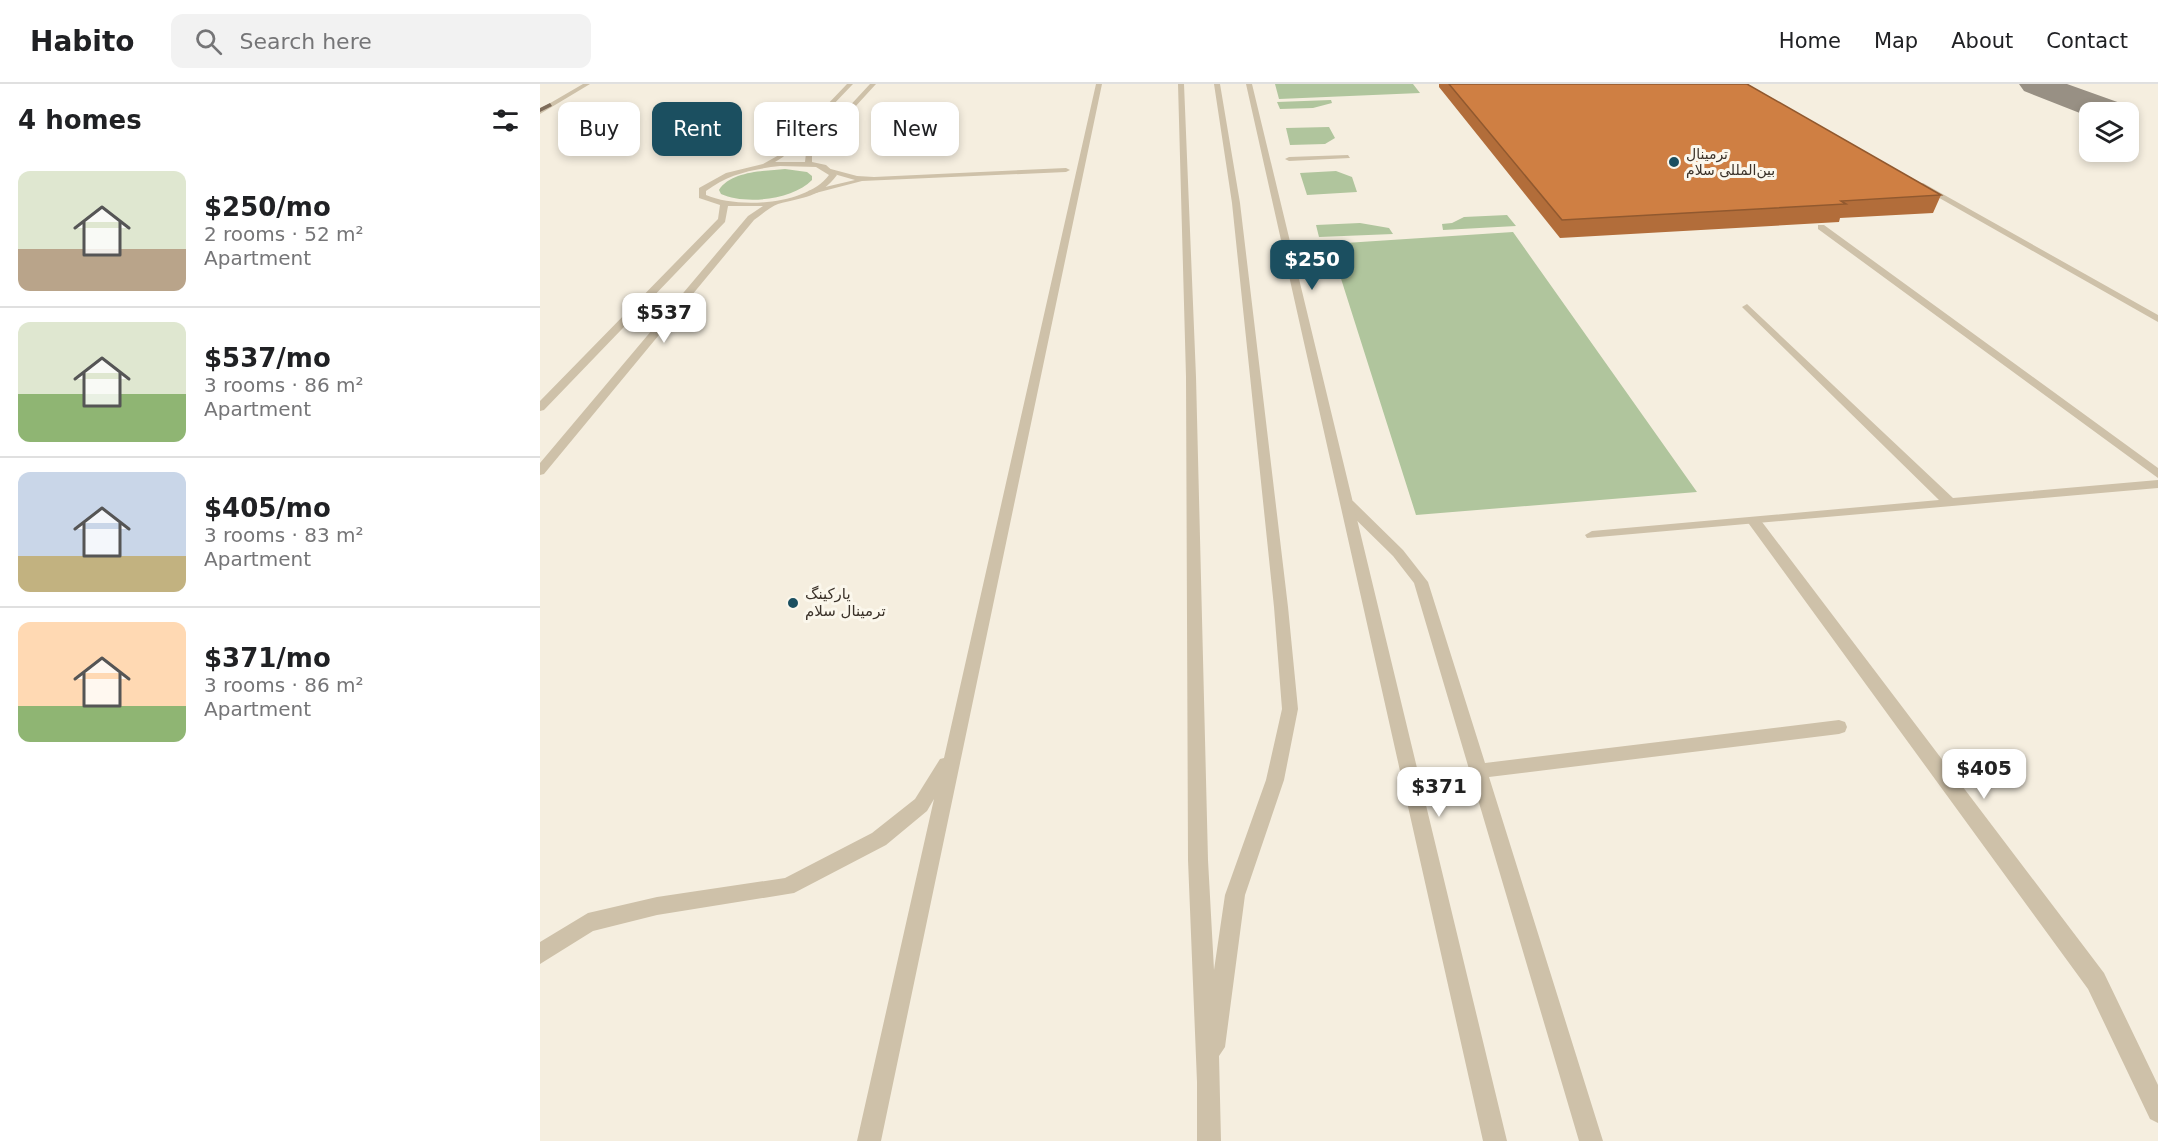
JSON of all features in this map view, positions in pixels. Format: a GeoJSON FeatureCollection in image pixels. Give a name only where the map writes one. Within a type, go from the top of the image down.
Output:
{"type":"FeatureCollection","features":[{"type":"Feature","properties":{"kind":"street"},"geometry":{"type":"LineString","coordinates":[[540,111],[587,84]]}},
{"type":"Feature","properties":{"kind":"street"},"geometry":{"type":"LineString","coordinates":[[763,166],[781,156],[850,84]]}},
{"type":"Feature","properties":{"kind":"street"},"geometry":{"type":"LineString","coordinates":[[809,164],[808,154],[873,84]]}},
{"type":"Feature","properties":{"kind":"street"},"geometry":{"type":"LineString","coordinates":[[869,1141],[1099,84]]}},
{"type":"Feature","properties":{"kind":"street"},"geometry":{"type":"LineString","coordinates":[[1181,84],[1191,377],[1198,860],[1209,1082],[1209,1141]]}},
{"type":"Feature","properties":{"kind":"street"},"geometry":{"type":"LineString","coordinates":[[1209,1082],[1235,895],[1275,780],[1290,709],[1281,607],[1236,203],[1217,84]]}},
{"type":"Feature","properties":{"kind":"street"},"geometry":{"type":"LineString","coordinates":[[1249,84],[1495,1141]]}},
{"type":"Feature","properties":{"kind":"street"},"geometry":{"type":"LineString","coordinates":[[1289,159],[1348,157]]}},
{"type":"Feature","properties":{"kind":"street"},"geometry":{"type":"LineString","coordinates":[[874,179],[775,202],[724,205],[710,202],[702,196],[702,190],[724,176],[763,166],[809,164],[856,178],[874,179],[1066,170]]}},
{"type":"Feature","properties":{"kind":"street"},"geometry":{"type":"LineString","coordinates":[[811,193],[831,181],[833,175],[830,170]]}},
{"type":"Feature","properties":{"kind":"street"},"geometry":{"type":"LineString","coordinates":[[1911,178],[2158,320]]}},
{"type":"Feature","properties":{"kind":"street"},"geometry":{"type":"LineString","coordinates":[[540,471],[751,218],[775,202]]}},
{"type":"Feature","properties":{"kind":"street"},"geometry":{"type":"LineString","coordinates":[[540,408],[722,220],[724,205]]}},
{"type":"Feature","properties":{"kind":"street"},"geometry":{"type":"LineString","coordinates":[[1821,227],[2158,474]]}},
{"type":"Feature","properties":{"kind":"street"},"geometry":{"type":"LineString","coordinates":[[1747,307],[1950,503]]}},
{"type":"Feature","properties":{"kind":"street"},"geometry":{"type":"LineString","coordinates":[[1592,536],[2158,484]]}},
{"type":"Feature","properties":{"kind":"street"},"geometry":{"type":"LineString","coordinates":[[1348,504],[1398,553],[1421,582],[1591,1141]]}},
{"type":"Feature","properties":{"kind":"street"},"geometry":{"type":"LineString","coordinates":[[1754,521],[2096,981],[2158,1111]]}},
{"type":"Feature","properties":{"kind":"street"},"geometry":{"type":"LineString","coordinates":[[1478,771],[1839,728]]}},
{"type":"Feature","properties":{"kind":"street"},"geometry":{"type":"LineString","coordinates":[[540,954],[588,923],[657,906],[787,887],[808,877],[879,840],[921,805],[953,754]]}},
{"type":"Feature","properties":{"kind":"green space"},"geometry":{"type":"Polygon","coordinates":[[[1275,84],[1413,84],[1420,93],[1279,99],[1275,84]]]}},
{"type":"Feature","properties":{"kind":"green space"},"geometry":{"type":"Polygon","coordinates":[[[1331,100],[1332,103],[1313,108],[1280,109],[1277,102],[1331,100]]]}},
{"type":"Feature","properties":{"kind":"green space"},"geometry":{"type":"Polygon","coordinates":[[[1329,127],[1335,138],[1325,144],[1290,145],[1286,128],[1329,127]]]}},
{"type":"Feature","properties":{"kind":"green space"},"geometry":{"type":"Polygon","coordinates":[[[785,169],[807,172],[812,176],[812,180],[793,192],[768,199],[731,197],[721,194],[719,190],[724,184],[740,176],[785,169]]]}},
{"type":"Feature","properties":{"kind":"green space"},"geometry":{"type":"Polygon","coordinates":[[[1336,171],[1352,177],[1357,192],[1307,195],[1300,173],[1336,171]]]}},
{"type":"Feature","properties":{"kind":"green space"},"geometry":{"type":"Polygon","coordinates":[[[1507,215],[1516,226],[1443,230],[1442,224],[1452,223],[1464,217],[1507,215]]]}},
{"type":"Feature","properties":{"kind":"green space"},"geometry":{"type":"Polygon","coordinates":[[[1360,223],[1389,228],[1393,234],[1319,237],[1316,225],[1360,223]]]}},
{"type":"Feature","properties":{"kind":"green space"},"geometry":{"type":"Polygon","coordinates":[[[1513,232],[1697,492],[1416,515],[1330,244],[1513,232]]]}},
{"type":"Feature","properties":{"kind":"building","name":"ترمینال بین‌المللی سلام"},"geometry":{"type":"Polygon","coordinates":[[[1449,84],[1747,84],[1941,195],[1841,201],[1846,204],[1562,220],[1449,84]]]}},
{"type":"Feature","properties":{"kind":"taxiway"},"geometry":{"type":"LineString","coordinates":[[2036,84],[2084,102]]}},
{"type":"Feature","properties":{"kind":"place","name":"ترمینال بین‌المللی سلام"},"geometry":{"type":"Point","coordinates":[1674,162]}},
{"type":"Feature","properties":{"kind":"place","name":"پارکینگ ترمینال سلام"},"geometry":{"type":"Point","coordinates":[793,603]}}]}
